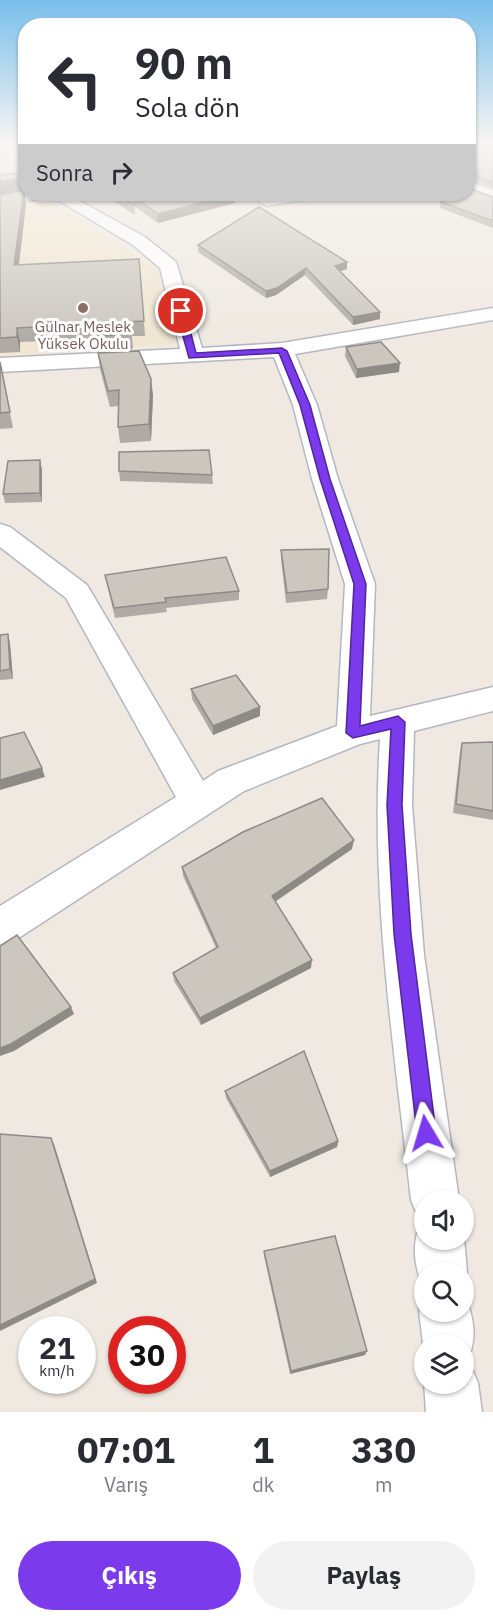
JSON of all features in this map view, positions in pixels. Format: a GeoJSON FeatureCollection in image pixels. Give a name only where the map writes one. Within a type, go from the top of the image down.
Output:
{"type":"FeatureCollection","features":[{"type":"Feature","properties":{"kind":"street"},"geometry":{"type":"LineString","coordinates":[[84,210],[139,241],[169,266],[193,356]]}},
{"type":"Feature","properties":{"kind":"street"},"geometry":{"type":"LineString","coordinates":[[0,365],[282,351],[493,314]]}},
{"type":"Feature","properties":{"kind":"street"},"geometry":{"type":"LineString","coordinates":[[282,351],[305,405],[325,479],[360,584],[353,733]]}},
{"type":"Feature","properties":{"kind":"street"},"geometry":{"type":"LineString","coordinates":[[0,533],[77,592],[197,802]]}},
{"type":"Feature","properties":{"kind":"street"},"geometry":{"type":"LineString","coordinates":[[0,928],[231,781],[353,733],[493,699]]}},
{"type":"Feature","properties":{"kind":"street"},"geometry":{"type":"LineString","coordinates":[[398,722],[394,805],[404,956],[434,1190]]}},
{"type":"Feature","properties":{"kind":"street"},"geometry":{"type":"LineString","coordinates":[[452,1394],[454,1412]]}},
{"type":"Feature","properties":{"kind":"shaded area","name":"Gülnar Meslek Yüksek Okulu"},"geometry":{"type":"Polygon","coordinates":[[[0,210],[66,210],[158,271],[176,344],[0,355],[0,210]]]}},
{"type":"Feature","properties":{"kind":"building"},"geometry":{"type":"Polygon","coordinates":[[[0,210],[21,210],[14,265],[139,259],[144,321],[127,322],[132,334],[94,336],[91,324],[17,328],[17,337],[0,338],[0,210]]]}},
{"type":"Feature","properties":{"kind":"building"},"geometry":{"type":"Polygon","coordinates":[[[152,210],[174,210],[158,214],[152,210]]]}},
{"type":"Feature","properties":{"kind":"building"},"geometry":{"type":"Polygon","coordinates":[[[254,210],[264,210],[347,262],[335,266],[380,312],[353,317],[306,268],[277,288],[266,291],[198,245],[254,210]]]}},
{"type":"Feature","properties":{"kind":"building"},"geometry":{"type":"Polygon","coordinates":[[[463,210],[493,210],[493,221],[463,210]]]}},
{"type":"Feature","properties":{"kind":"building"},"geometry":{"type":"Polygon","coordinates":[[[381,342],[400,363],[357,369],[346,347],[381,342]]]}},
{"type":"Feature","properties":{"kind":"building"},"geometry":{"type":"Polygon","coordinates":[[[139,351],[151,379],[149,424],[118,427],[119,390],[108,391],[98,353],[139,351]]]}},
{"type":"Feature","properties":{"kind":"building"},"geometry":{"type":"Polygon","coordinates":[[[0,362],[10,412],[0,413],[0,362]]]}},
{"type":"Feature","properties":{"kind":"building"},"geometry":{"type":"Polygon","coordinates":[[[209,450],[212,475],[119,471],[119,452],[209,450]]]}},
{"type":"Feature","properties":{"kind":"building"},"geometry":{"type":"Polygon","coordinates":[[[40,460],[40,493],[3,494],[8,461],[40,460]]]}},
{"type":"Feature","properties":{"kind":"building"},"geometry":{"type":"Polygon","coordinates":[[[329,549],[328,589],[287,593],[281,550],[329,549]]]}},
{"type":"Feature","properties":{"kind":"building"},"geometry":{"type":"Polygon","coordinates":[[[226,557],[239,591],[165,598],[166,602],[114,608],[105,575],[226,557]]]}},
{"type":"Feature","properties":{"kind":"building"},"geometry":{"type":"Polygon","coordinates":[[[8,634],[10,669],[0,671],[0,635],[8,634]]]}},
{"type":"Feature","properties":{"kind":"building"},"geometry":{"type":"Polygon","coordinates":[[[236,675],[260,707],[213,726],[191,689],[236,675]]]}},
{"type":"Feature","properties":{"kind":"building"},"geometry":{"type":"Polygon","coordinates":[[[24,732],[42,768],[0,780],[0,738],[24,732]]]}},
{"type":"Feature","properties":{"kind":"building"},"geometry":{"type":"Polygon","coordinates":[[[493,742],[493,811],[456,804],[462,743],[493,742]]]}},
{"type":"Feature","properties":{"kind":"building"},"geometry":{"type":"Polygon","coordinates":[[[322,798],[354,840],[272,896],[312,960],[200,1018],[173,973],[218,947],[182,867],[243,832],[322,798]]]}},
{"type":"Feature","properties":{"kind":"building"},"geometry":{"type":"Polygon","coordinates":[[[17,935],[71,1007],[11,1044],[0,1048],[0,946],[17,935]]]}},
{"type":"Feature","properties":{"kind":"building"},"geometry":{"type":"Polygon","coordinates":[[[304,1051],[338,1141],[270,1171],[225,1091],[304,1051]]]}},
{"type":"Feature","properties":{"kind":"building"},"geometry":{"type":"Polygon","coordinates":[[[0,1134],[51,1138],[95,1279],[0,1325],[0,1134]]]}},
{"type":"Feature","properties":{"kind":"building"},"geometry":{"type":"Polygon","coordinates":[[[335,1236],[367,1351],[291,1371],[264,1251],[335,1236]]]}},
{"type":"Feature","properties":{"kind":"place","name":"Gülnar Meslek Yüksek Okulu"},"geometry":{"type":"Point","coordinates":[83,308]}},
{"type":"Feature","properties":{"kind":"route"},"geometry":{"type":"LineString","coordinates":[[181,311],[193,356],[282,351],[305,405],[325,479],[360,584],[353,733],[398,722],[394,805],[404,956],[426,1133]]}}]}
